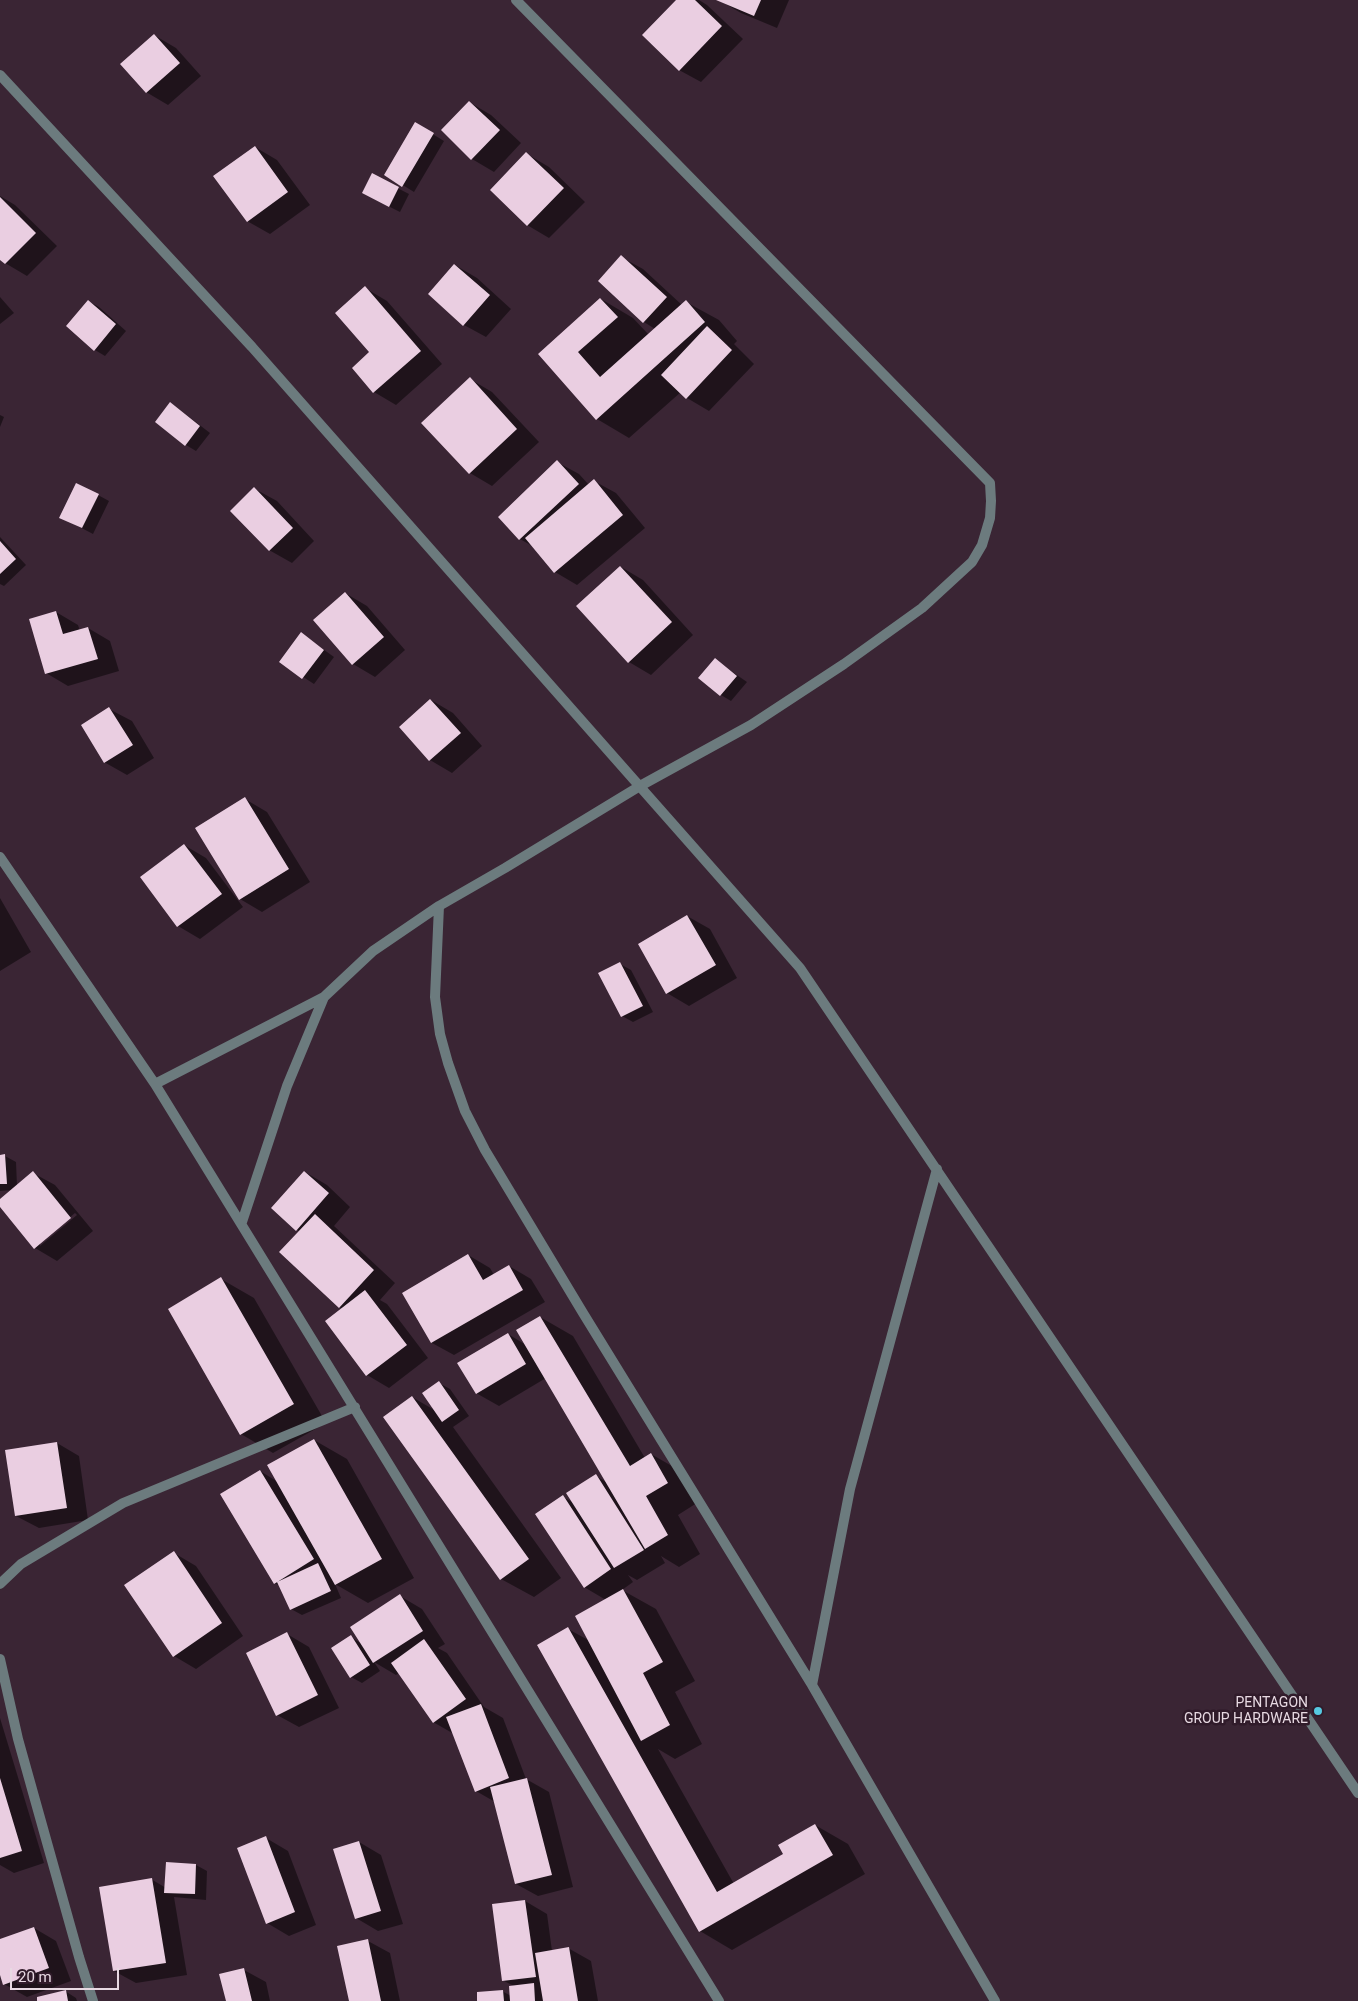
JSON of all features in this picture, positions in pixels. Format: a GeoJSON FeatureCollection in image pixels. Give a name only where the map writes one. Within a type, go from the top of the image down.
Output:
{"type":"FeatureCollection","features":[{"type":"Feature","properties":{"kind":"street"},"geometry":{"type":"LineString","coordinates":[[155,1084],[324,997],[373,951],[439,906],[506,868],[640,786],[751,725],[844,664],[922,608],[972,562],[982,545],[990,518],[990,483],[516,0]]}},
{"type":"Feature","properties":{"kind":"street"},"geometry":{"type":"LineString","coordinates":[[0,75],[252,347],[800,968],[1358,1793]]}},
{"type":"Feature","properties":{"kind":"street"},"geometry":{"type":"LineString","coordinates":[[0,857],[155,1084],[242,1222],[720,2001]]}},
{"type":"Feature","properties":{"kind":"street"},"geometry":{"type":"LineString","coordinates":[[439,906],[435,997],[440,1034],[448,1063],[466,1111],[486,1150],[583,1313],[812,1684],[995,2001]]}},
{"type":"Feature","properties":{"kind":"street"},"geometry":{"type":"LineString","coordinates":[[242,1222],[287,1086],[324,997]]}},
{"type":"Feature","properties":{"kind":"street"},"geometry":{"type":"LineString","coordinates":[[812,1684],[850,1490],[937,1169]]}},
{"type":"Feature","properties":{"kind":"street"},"geometry":{"type":"LineString","coordinates":[[0,1584],[21,1564],[123,1503],[355,1407]]}},
{"type":"Feature","properties":{"kind":"street"},"geometry":{"type":"LineString","coordinates":[[0,1659],[18,1739],[79,1957],[94,2001]]}},
{"type":"Feature","properties":{"kind":"building"},"geometry":{"type":"Polygon","coordinates":[[[676,0],[695,0],[722,26],[679,71],[642,35],[676,0]]]}},
{"type":"Feature","properties":{"kind":"building"},"geometry":{"type":"Polygon","coordinates":[[[716,0],[761,0],[754,16],[716,0]]]}},
{"type":"Feature","properties":{"kind":"building"},"geometry":{"type":"Polygon","coordinates":[[[154,34],[180,63],[146,93],[120,64],[154,34]]]}},
{"type":"Feature","properties":{"kind":"building"},"geometry":{"type":"Polygon","coordinates":[[[469,101],[500,130],[471,160],[441,130],[469,101]]]}},
{"type":"Feature","properties":{"kind":"building"},"geometry":{"type":"Polygon","coordinates":[[[415,122],[434,133],[402,187],[384,175],[415,122]]]}},
{"type":"Feature","properties":{"kind":"building"},"geometry":{"type":"Polygon","coordinates":[[[255,146],[288,192],[247,222],[213,176],[255,146]]]}},
{"type":"Feature","properties":{"kind":"building"},"geometry":{"type":"Polygon","coordinates":[[[526,152],[564,188],[527,226],[490,190],[526,152]]]}},
{"type":"Feature","properties":{"kind":"building"},"geometry":{"type":"Polygon","coordinates":[[[372,173],[399,187],[389,207],[362,193],[372,173]]]}},
{"type":"Feature","properties":{"kind":"building"},"geometry":{"type":"Polygon","coordinates":[[[0,197],[36,233],[5,264],[0,260],[0,197]]]}},
{"type":"Feature","properties":{"kind":"building"},"geometry":{"type":"Polygon","coordinates":[[[621,255],[667,297],[643,323],[598,281],[621,255]]]}},
{"type":"Feature","properties":{"kind":"building"},"geometry":{"type":"Polygon","coordinates":[[[454,264],[490,295],[463,326],[428,294],[454,264]]]}},
{"type":"Feature","properties":{"kind":"building"},"geometry":{"type":"Polygon","coordinates":[[[365,286],[421,351],[373,393],[352,368],[369,352],[335,313],[365,286]]]}},
{"type":"Feature","properties":{"kind":"building"},"geometry":{"type":"Polygon","coordinates":[[[600,298],[618,317],[578,352],[600,377],[686,300],[705,322],[596,420],[538,354],[600,298]]]}},
{"type":"Feature","properties":{"kind":"building"},"geometry":{"type":"Polygon","coordinates":[[[88,300],[116,324],[94,351],[66,326],[88,300]]]}},
{"type":"Feature","properties":{"kind":"building"},"geometry":{"type":"Polygon","coordinates":[[[707,326],[732,350],[686,399],[661,375],[707,326]]]}},
{"type":"Feature","properties":{"kind":"building"},"geometry":{"type":"Polygon","coordinates":[[[470,377],[517,429],[469,474],[421,423],[470,377]]]}},
{"type":"Feature","properties":{"kind":"building"},"geometry":{"type":"Polygon","coordinates":[[[170,402],[200,426],[185,446],[155,422],[170,402]]]}},
{"type":"Feature","properties":{"kind":"building"},"geometry":{"type":"Polygon","coordinates":[[[557,460],[579,484],[519,540],[498,517],[557,460]]]}},
{"type":"Feature","properties":{"kind":"building"},"geometry":{"type":"Polygon","coordinates":[[[594,479],[623,515],[554,573],[525,538],[594,479]]]}},
{"type":"Feature","properties":{"kind":"building"},"geometry":{"type":"Polygon","coordinates":[[[76,483],[99,494],[82,528],[59,518],[76,483]]]}},
{"type":"Feature","properties":{"kind":"building"},"geometry":{"type":"Polygon","coordinates":[[[254,487],[293,528],[269,551],[230,511],[254,487]]]}},
{"type":"Feature","properties":{"kind":"building"},"geometry":{"type":"Polygon","coordinates":[[[0,541],[16,559],[0,574],[0,541]]]}},
{"type":"Feature","properties":{"kind":"building"},"geometry":{"type":"Polygon","coordinates":[[[620,566],[672,622],[628,663],[576,606],[620,566]]]}},
{"type":"Feature","properties":{"kind":"building"},"geometry":{"type":"Polygon","coordinates":[[[345,592],[384,637],[352,665],[313,620],[345,592]]]}},
{"type":"Feature","properties":{"kind":"building"},"geometry":{"type":"Polygon","coordinates":[[[56,611],[63,634],[88,627],[98,659],[45,674],[29,619],[56,611]]]}},
{"type":"Feature","properties":{"kind":"building"},"geometry":{"type":"Polygon","coordinates":[[[301,632],[324,650],[302,679],[279,662],[301,632]]]}},
{"type":"Feature","properties":{"kind":"building"},"geometry":{"type":"Polygon","coordinates":[[[715,658],[737,676],[720,696],[698,678],[715,658]]]}},
{"type":"Feature","properties":{"kind":"building"},"geometry":{"type":"Polygon","coordinates":[[[430,699],[461,733],[429,761],[399,727],[430,699]]]}},
{"type":"Feature","properties":{"kind":"building"},"geometry":{"type":"Polygon","coordinates":[[[109,707],[133,745],[104,763],[81,725],[109,707]]]}},
{"type":"Feature","properties":{"kind":"building"},"geometry":{"type":"Polygon","coordinates":[[[245,797],[289,869],[239,900],[195,828],[245,797]]]}},
{"type":"Feature","properties":{"kind":"building"},"geometry":{"type":"Polygon","coordinates":[[[184,844],[222,894],[177,927],[140,877],[184,844]]]}},
{"type":"Feature","properties":{"kind":"building"},"geometry":{"type":"Polygon","coordinates":[[[687,915],[716,965],[666,994],[638,944],[687,915]]]}},
{"type":"Feature","properties":{"kind":"building"},"geometry":{"type":"Polygon","coordinates":[[[620,962],[643,1006],[621,1017],[598,973],[620,962]]]}},
{"type":"Feature","properties":{"kind":"building"},"geometry":{"type":"Polygon","coordinates":[[[5,1154],[7,1184],[0,1184],[0,1155],[5,1154]]]}},
{"type":"Feature","properties":{"kind":"building"},"geometry":{"type":"Polygon","coordinates":[[[33,1171],[71,1218],[34,1249],[0,1207],[0,1199],[33,1171]]]}},
{"type":"Feature","properties":{"kind":"building"},"geometry":{"type":"Polygon","coordinates":[[[304,1171],[329,1193],[296,1231],[271,1208],[304,1171]]]}},
{"type":"Feature","properties":{"kind":"building"},"geometry":{"type":"Polygon","coordinates":[[[315,1214],[374,1270],[339,1308],[279,1252],[315,1214]]]}},
{"type":"Feature","properties":{"kind":"building"},"geometry":{"type":"Polygon","coordinates":[[[468,1254],[483,1280],[509,1265],[523,1290],[431,1343],[402,1293],[468,1254]]]}},
{"type":"Feature","properties":{"kind":"building"},"geometry":{"type":"Polygon","coordinates":[[[221,1277],[294,1404],[240,1435],[168,1309],[221,1277]]]}},
{"type":"Feature","properties":{"kind":"building"},"geometry":{"type":"Polygon","coordinates":[[[365,1290],[407,1345],[366,1376],[325,1321],[365,1290]]]}},
{"type":"Feature","properties":{"kind":"building"},"geometry":{"type":"Polygon","coordinates":[[[540,1316],[630,1466],[651,1453],[668,1483],[646,1496],[668,1535],[645,1549],[516,1330],[540,1316]]]}},
{"type":"Feature","properties":{"kind":"building"},"geometry":{"type":"Polygon","coordinates":[[[508,1333],[526,1364],[476,1394],[457,1363],[508,1333]]]}},
{"type":"Feature","properties":{"kind":"building"},"geometry":{"type":"Polygon","coordinates":[[[439,1381],[459,1410],[442,1422],[422,1393],[439,1381]]]}},
{"type":"Feature","properties":{"kind":"building"},"geometry":{"type":"Polygon","coordinates":[[[412,1396],[529,1559],[500,1580],[383,1417],[412,1396]]]}},
{"type":"Feature","properties":{"kind":"building"},"geometry":{"type":"Polygon","coordinates":[[[314,1439],[382,1559],[335,1585],[267,1465],[314,1439]]]}},
{"type":"Feature","properties":{"kind":"building"},"geometry":{"type":"Polygon","coordinates":[[[57,1442],[67,1508],[15,1516],[5,1450],[57,1442]]]}},
{"type":"Feature","properties":{"kind":"building"},"geometry":{"type":"Polygon","coordinates":[[[260,1470],[314,1559],[274,1584],[220,1494],[260,1470]]]}},
{"type":"Feature","properties":{"kind":"building"},"geometry":{"type":"Polygon","coordinates":[[[596,1474],[644,1550],[614,1568],[566,1493],[596,1474]]]}},
{"type":"Feature","properties":{"kind":"building"},"geometry":{"type":"Polygon","coordinates":[[[563,1495],[611,1569],[584,1588],[535,1514],[563,1495]]]}},
{"type":"Feature","properties":{"kind":"building"},"geometry":{"type":"Polygon","coordinates":[[[174,1551],[222,1623],[173,1657],[124,1585],[174,1551]]]}},
{"type":"Feature","properties":{"kind":"building"},"geometry":{"type":"Polygon","coordinates":[[[318,1563],[331,1591],[290,1610],[277,1582],[318,1563]]]}},
{"type":"Feature","properties":{"kind":"building"},"geometry":{"type":"Polygon","coordinates":[[[623,1589],[663,1662],[643,1673],[670,1725],[641,1741],[575,1616],[623,1589]]]}},
{"type":"Feature","properties":{"kind":"building"},"geometry":{"type":"Polygon","coordinates":[[[400,1594],[423,1631],[373,1663],[350,1627],[400,1594]]]}},
{"type":"Feature","properties":{"kind":"building"},"geometry":{"type":"Polygon","coordinates":[[[568,1627],[717,1892],[783,1854],[778,1845],[815,1824],[833,1855],[699,1932],[537,1645],[568,1627]]]}},
{"type":"Feature","properties":{"kind":"building"},"geometry":{"type":"Polygon","coordinates":[[[287,1632],[318,1695],[276,1716],[246,1653],[287,1632]]]}},
{"type":"Feature","properties":{"kind":"building"},"geometry":{"type":"Polygon","coordinates":[[[351,1635],[370,1665],[350,1678],[331,1648],[351,1635]]]}},
{"type":"Feature","properties":{"kind":"building"},"geometry":{"type":"Polygon","coordinates":[[[424,1639],[466,1699],[433,1723],[391,1663],[424,1639]]]}},
{"type":"Feature","properties":{"kind":"building"},"geometry":{"type":"Polygon","coordinates":[[[481,1704],[509,1778],[475,1792],[446,1717],[481,1704]]]}},
{"type":"Feature","properties":{"kind":"building"},"geometry":{"type":"Polygon","coordinates":[[[0,1778],[22,1851],[0,1858],[0,1778]]]}},
{"type":"Feature","properties":{"kind":"building"},"geometry":{"type":"Polygon","coordinates":[[[527,1778],[552,1875],[515,1884],[490,1787],[527,1778]]]}},
{"type":"Feature","properties":{"kind":"building"},"geometry":{"type":"Polygon","coordinates":[[[266,1836],[295,1912],[266,1924],[237,1848],[266,1836]]]}},
{"type":"Feature","properties":{"kind":"building"},"geometry":{"type":"Polygon","coordinates":[[[359,1841],[381,1911],[355,1919],[333,1849],[359,1841]]]}},
{"type":"Feature","properties":{"kind":"building"},"geometry":{"type":"Polygon","coordinates":[[[166,1862],[196,1864],[195,1894],[164,1893],[166,1862]]]}},
{"type":"Feature","properties":{"kind":"building"},"geometry":{"type":"Polygon","coordinates":[[[152,1878],[166,1963],[113,1971],[99,1887],[152,1878]]]}},
{"type":"Feature","properties":{"kind":"building"},"geometry":{"type":"Polygon","coordinates":[[[525,1900],[536,1977],[502,1981],[492,1904],[525,1900]]]}},
{"type":"Feature","properties":{"kind":"building"},"geometry":{"type":"Polygon","coordinates":[[[34,1927],[49,1968],[3,1985],[0,1975],[0,1939],[34,1927]]]}},
{"type":"Feature","properties":{"kind":"building"},"geometry":{"type":"Polygon","coordinates":[[[368,1939],[381,2001],[349,2001],[337,1946],[368,1939]]]}},
{"type":"Feature","properties":{"kind":"building"},"geometry":{"type":"Polygon","coordinates":[[[569,1947],[578,2001],[543,2001],[535,1953],[569,1947]]]}},
{"type":"Feature","properties":{"kind":"building"},"geometry":{"type":"Polygon","coordinates":[[[244,1968],[252,2001],[226,2001],[219,1974],[244,1968]]]}},
{"type":"Feature","properties":{"kind":"building"},"geometry":{"type":"Polygon","coordinates":[[[534,1983],[535,2001],[510,2001],[509,1986],[534,1983]]]}},
{"type":"Feature","properties":{"kind":"building"},"geometry":{"type":"Polygon","coordinates":[[[66,1990],[68,2001],[37,2001],[37,1997],[66,1990]]]}},
{"type":"Feature","properties":{"kind":"building"},"geometry":{"type":"Polygon","coordinates":[[[503,1990],[504,2001],[477,2001],[477,1992],[503,1990]]]}},
{"type":"Feature","properties":{"kind":"place","name":"PENTAGON GROUP HARDWARE"},"geometry":{"type":"Point","coordinates":[1318,1711]}}]}
